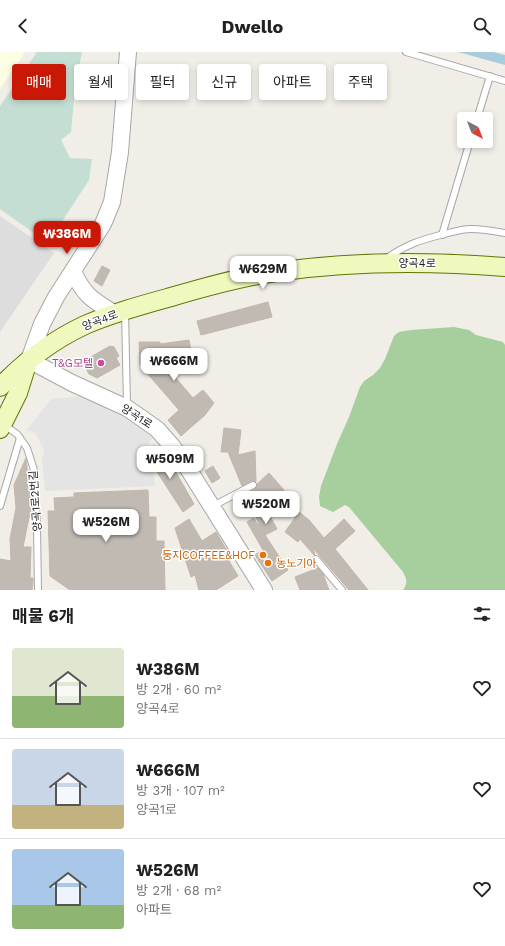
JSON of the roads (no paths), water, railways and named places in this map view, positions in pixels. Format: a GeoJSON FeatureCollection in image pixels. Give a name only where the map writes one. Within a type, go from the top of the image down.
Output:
{"type":"FeatureCollection","features":[{"type":"Feature","properties":{"kind":"main road","name":"양곡4로"},"geometry":{"type":"LineString","coordinates":[[0,387],[29,360],[53,343],[85,325],[120,312],[234,280],[275,272],[309,268],[380,263],[505,266]]}},
{"type":"Feature","properties":{"kind":"main road"},"geometry":{"type":"LineString","coordinates":[[2,427],[18,393],[29,360]]}},
{"type":"Feature","properties":{"kind":"street"},"geometry":{"type":"LineString","coordinates":[[29,360],[42,324],[56,297],[103,224],[112,202],[120,152],[128,52]]}},
{"type":"Feature","properties":{"kind":"street"},"geometry":{"type":"LineString","coordinates":[[73,271],[79,284],[92,300],[120,312]]}},
{"type":"Feature","properties":{"kind":"street","name":"양곡1로"},"geometry":{"type":"LineString","coordinates":[[29,360],[72,383],[127,408],[157,429],[172,446],[212,506],[264,590]]}},
{"type":"Feature","properties":{"kind":"lane"},"geometry":{"type":"LineString","coordinates":[[406,52],[505,81]]}},
{"type":"Feature","properties":{"kind":"lane"},"geometry":{"type":"LineString","coordinates":[[479,112],[490,76]]}},
{"type":"Feature","properties":{"kind":"lane"},"geometry":{"type":"LineString","coordinates":[[442,234],[468,148]]}},
{"type":"Feature","properties":{"kind":"lane"},"geometry":{"type":"LineString","coordinates":[[380,263],[407,245],[442,234],[470,228],[505,233]]}},
{"type":"Feature","properties":{"kind":"lane"},"geometry":{"type":"LineString","coordinates":[[120,312],[127,408]]}},
{"type":"Feature","properties":{"kind":"lane","name":"양곡1로2번길"},"geometry":{"type":"LineString","coordinates":[[2,427],[17,434],[20,438],[27,448],[34,470],[37,520],[38,590]]}},
{"type":"Feature","properties":{"kind":"lane"},"geometry":{"type":"LineString","coordinates":[[0,506],[20,438]]}},
{"type":"Feature","properties":{"kind":"lane"},"geometry":{"type":"LineString","coordinates":[[212,506],[253,485]]}},
{"type":"Feature","properties":{"kind":"lane"},"geometry":{"type":"LineString","coordinates":[[316,559],[342,590]]}},
{"type":"Feature","properties":{"kind":"water"},"geometry":{"type":"Polygon","coordinates":[[[458,52],[493,52],[505,55],[505,65],[458,52]]]}},
{"type":"Feature","properties":{"kind":"place","name":"T&G모텔"},"geometry":{"type":"Point","coordinates":[101,363]}},
{"type":"Feature","properties":{"kind":"place","name":"둥지COFFEE&HOF"},"geometry":{"type":"Point","coordinates":[263,555]}},
{"type":"Feature","properties":{"kind":"place","name":"농노기아"},"geometry":{"type":"Point","coordinates":[268,563]}}]}
